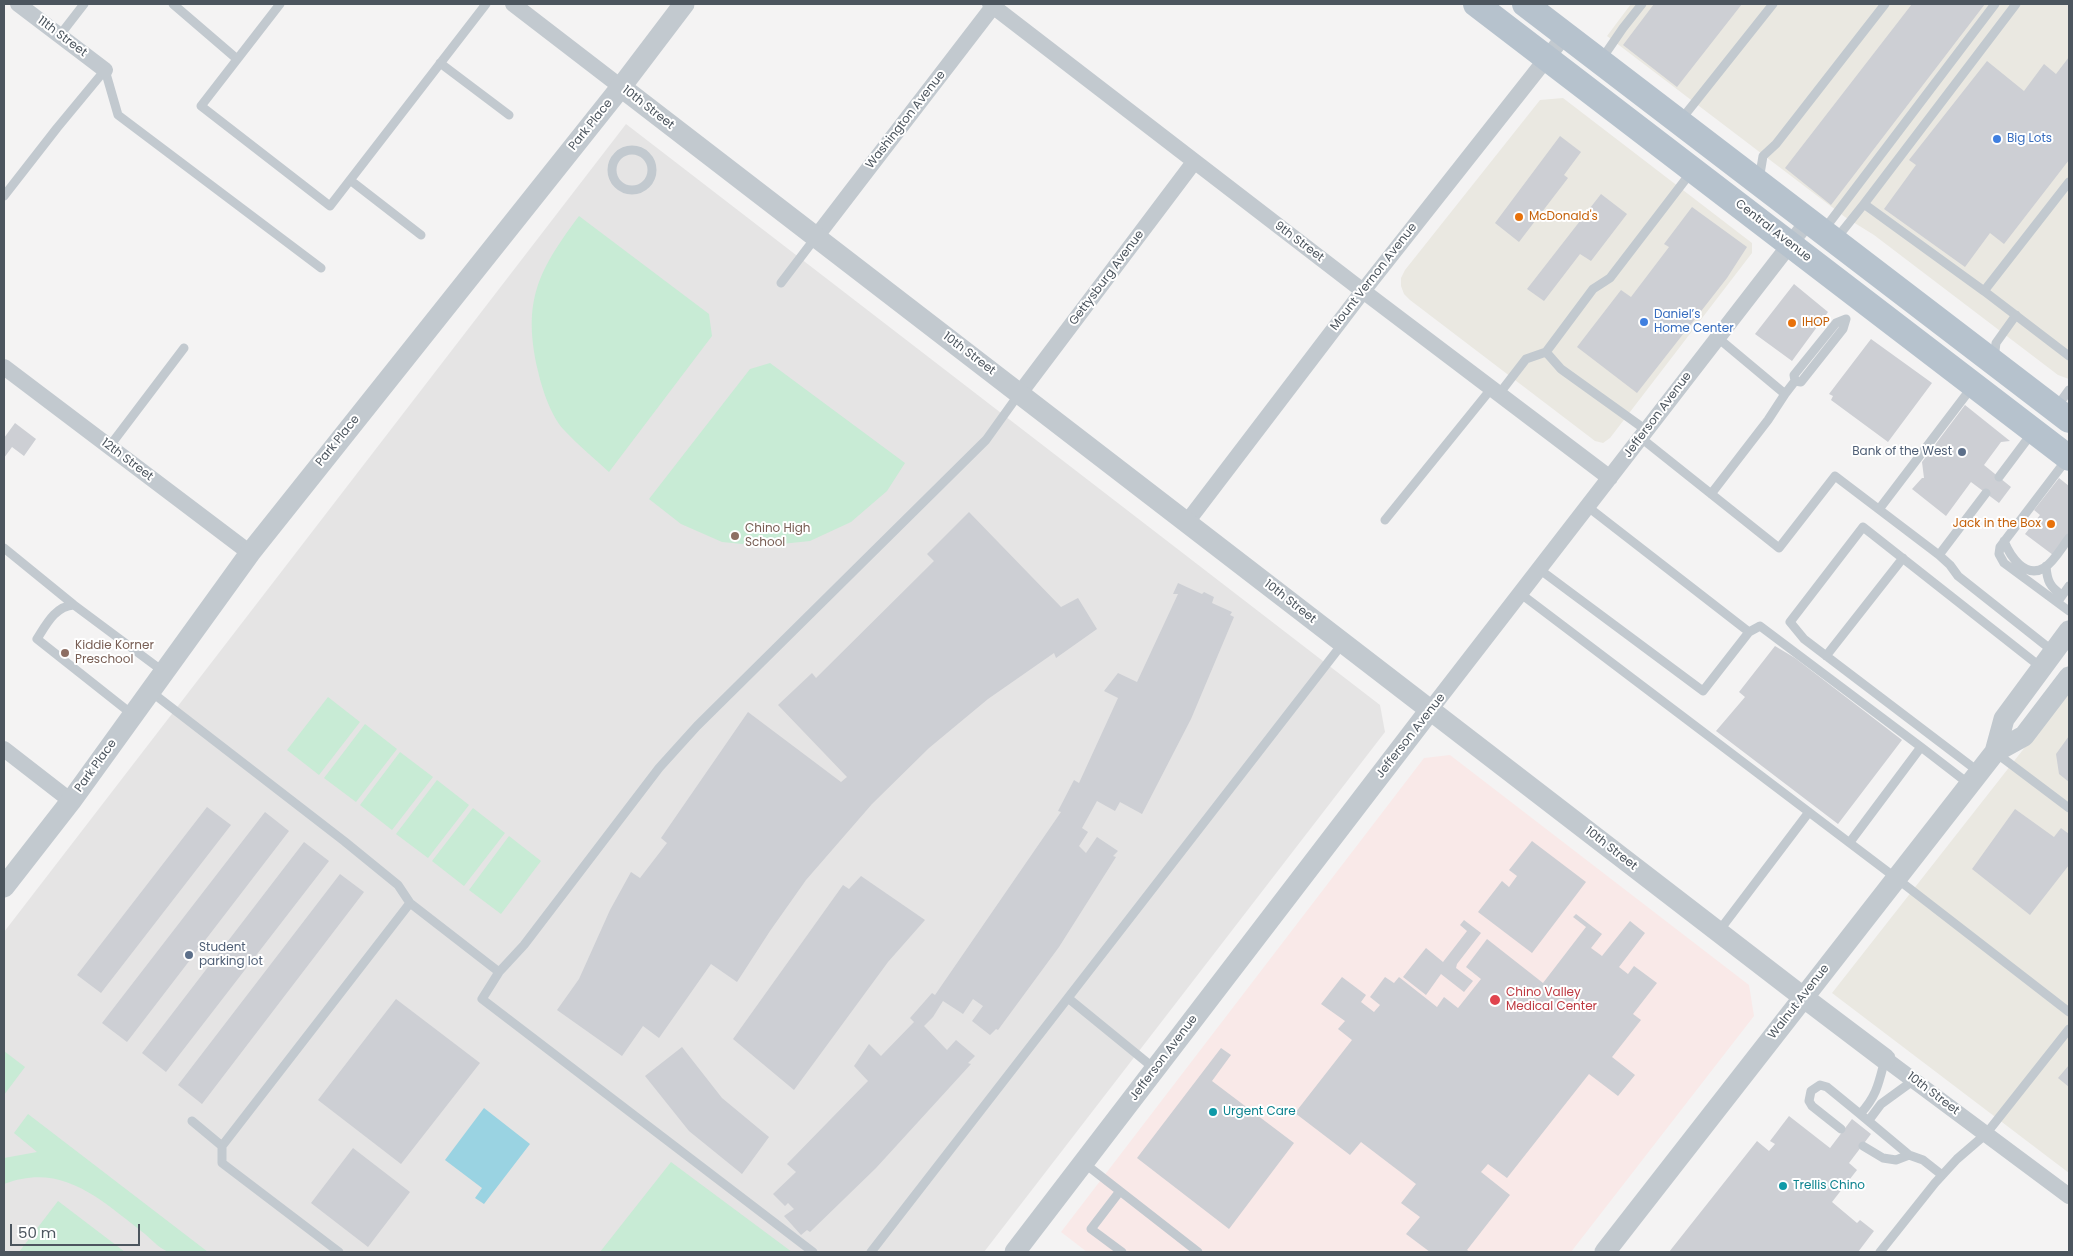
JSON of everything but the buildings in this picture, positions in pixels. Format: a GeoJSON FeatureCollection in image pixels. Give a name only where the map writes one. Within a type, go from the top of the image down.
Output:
{"type":"FeatureCollection","features":[{"type":"Feature","properties":{"kind":"main road","name":"Central Avenue"},"geometry":{"type":"LineString","coordinates":[[1476,4],[1790,244],[1854,309],[1888,320],[2069,458]]}},
{"type":"Feature","properties":{"kind":"main road"},"geometry":{"type":"LineString","coordinates":[[1525,4],[1993,362],[2064,406]]}},
{"type":"Feature","properties":{"kind":"main road"},"geometry":{"type":"LineString","coordinates":[[1684,162],[1694,152],[1737,181],[1759,182]]}},
{"type":"Feature","properties":{"kind":"main road"},"geometry":{"type":"LineString","coordinates":[[1888,320],[1914,318],[1971,362],[1986,366],[1993,362]]}},
{"type":"Feature","properties":{"kind":"street","name":"11th Street"},"geometry":{"type":"LineString","coordinates":[[18,4],[105,70]]}},
{"type":"Feature","properties":{"kind":"street","name":"10th Street"},"geometry":{"type":"LineString","coordinates":[[513,4],[1803,998],[2069,1196]]}},
{"type":"Feature","properties":{"kind":"street","name":"Park Place"},"geometry":{"type":"LineString","coordinates":[[4,888],[72,801],[250,553],[621,87],[684,4]]}},
{"type":"Feature","properties":{"kind":"street","name":"9th Street"},"geometry":{"type":"LineString","coordinates":[[993,5],[1194,162],[1610,478]]}},
{"type":"Feature","properties":{"kind":"street","name":"Washington Avenue"},"geometry":{"type":"LineString","coordinates":[[816,237],[993,5]]}},
{"type":"Feature","properties":{"kind":"street","name":"Mount Vernon Avenue"},"geometry":{"type":"LineString","coordinates":[[1187,522],[1363,291],[1564,35]]}},
{"type":"Feature","properties":{"kind":"street","name":"Gettysburg Avenue"},"geometry":{"type":"LineString","coordinates":[[1020,393],[1194,162]]}},
{"type":"Feature","properties":{"kind":"street","name":"Jefferson Avenue"},"geometry":{"type":"LineString","coordinates":[[1015,1252],[1790,244],[1821,231]]}},
{"type":"Feature","properties":{"kind":"street","name":"12th Street"},"geometry":{"type":"LineString","coordinates":[[4,367],[250,553]]}},
{"type":"Feature","properties":{"kind":"street","name":"Walnut Avenue"},"geometry":{"type":"LineString","coordinates":[[1605,1252],[1994,752],[2004,719],[2069,631]]}},
{"type":"Feature","properties":{"kind":"street","name":"Walnut Avenue"},"geometry":{"type":"LineString","coordinates":[[1994,752],[2024,736],[2069,677]]}},
{"type":"Feature","properties":{"kind":"street"},"geometry":{"type":"LineString","coordinates":[[4,749],[72,801]]}},
{"type":"Feature","properties":{"kind":"lane"},"geometry":{"type":"LineString","coordinates":[[60,35],[84,4]]}},
{"type":"Feature","properties":{"kind":"lane"},"geometry":{"type":"LineString","coordinates":[[173,4],[237,59]]}},
{"type":"Feature","properties":{"kind":"lane"},"geometry":{"type":"LineString","coordinates":[[280,4],[201,106],[330,206],[486,4]]}},
{"type":"Feature","properties":{"kind":"lane"},"geometry":{"type":"LineString","coordinates":[[1601,61],[1622,28],[1642,4]]}},
{"type":"Feature","properties":{"kind":"lane"},"geometry":{"type":"LineString","coordinates":[[1680,121],[1773,4]]}},
{"type":"Feature","properties":{"kind":"lane"},"geometry":{"type":"LineString","coordinates":[[1759,182],[1763,156],[1776,144],[1885,4]]}},
{"type":"Feature","properties":{"kind":"lane"},"geometry":{"type":"LineString","coordinates":[[1821,231],[1995,4]]}},
{"type":"Feature","properties":{"kind":"lane"},"geometry":{"type":"LineString","coordinates":[[1821,231],[1864,204],[2016,4]]}},
{"type":"Feature","properties":{"kind":"lane"},"geometry":{"type":"LineString","coordinates":[[440,62],[509,115]]}},
{"type":"Feature","properties":{"kind":"lane"},"geometry":{"type":"LineString","coordinates":[[4,196],[105,70]]}},
{"type":"Feature","properties":{"kind":"lane"},"geometry":{"type":"LineString","coordinates":[[105,70],[118,115],[321,268]]}},
{"type":"Feature","properties":{"kind":"lane"},"geometry":{"type":"LineString","coordinates":[[635,150],[647,156],[652,169],[648,182],[638,189],[632,190],[620,186],[613,176],[612,169],[617,157],[622,153],[635,150]]}},
{"type":"Feature","properties":{"kind":"lane"},"geometry":{"type":"LineString","coordinates":[[1385,520],[1495,391],[1526,359],[1546,352],[1593,289],[1610,278],[1684,162]]}},
{"type":"Feature","properties":{"kind":"lane"},"geometry":{"type":"LineString","coordinates":[[350,180],[420,235]]}},
{"type":"Feature","properties":{"kind":"lane"},"geometry":{"type":"LineString","coordinates":[[1984,291],[2069,182]]}},
{"type":"Feature","properties":{"kind":"lane"},"geometry":{"type":"LineString","coordinates":[[1864,204],[1984,291],[2069,356]]}},
{"type":"Feature","properties":{"kind":"lane"},"geometry":{"type":"LineString","coordinates":[[781,283],[816,237]]}},
{"type":"Feature","properties":{"kind":"lane"},"geometry":{"type":"LineString","coordinates":[[1711,494],[1768,420],[1795,381],[1801,382],[1844,329],[1854,309]]}},
{"type":"Feature","properties":{"kind":"lane"},"geometry":{"type":"LineString","coordinates":[[1993,362],[1996,343],[2016,315]]}},
{"type":"Feature","properties":{"kind":"lane"},"geometry":{"type":"LineString","coordinates":[[1718,338],[1786,394]]}},
{"type":"Feature","properties":{"kind":"lane"},"geometry":{"type":"LineString","coordinates":[[109,446],[184,348]]}},
{"type":"Feature","properties":{"kind":"lane"},"geometry":{"type":"LineString","coordinates":[[1546,352],[1562,369],[1644,434],[1711,494],[1779,548],[1835,476],[1880,508],[1939,555],[1958,576],[2048,660]]}},
{"type":"Feature","properties":{"kind":"lane"},"geometry":{"type":"LineString","coordinates":[[1880,508],[1973,384]]}},
{"type":"Feature","properties":{"kind":"lane"},"geometry":{"type":"LineString","coordinates":[[813,1252],[482,999],[500,972],[524,945],[665,761],[697,726],[986,440],[1020,393]]}},
{"type":"Feature","properties":{"kind":"lane"},"geometry":{"type":"LineString","coordinates":[[1999,477],[2034,431]]}},
{"type":"Feature","properties":{"kind":"lane"},"geometry":{"type":"LineString","coordinates":[[2060,598],[2004,563],[1999,554],[2000,547],[2004,541],[2069,458]]}},
{"type":"Feature","properties":{"kind":"lane"},"geometry":{"type":"LineString","coordinates":[[1939,555],[1986,493]]}},
{"type":"Feature","properties":{"kind":"lane"},"geometry":{"type":"LineString","coordinates":[[1588,507],[1749,632]]}},
{"type":"Feature","properties":{"kind":"lane"},"geometry":{"type":"LineString","coordinates":[[1974,778],[1804,639],[1790,622],[1863,527],[1903,558],[2048,660]]}},
{"type":"Feature","properties":{"kind":"lane"},"geometry":{"type":"LineString","coordinates":[[2004,541],[2009,553],[2024,569],[2032,571],[2046,566],[2069,538]]}},
{"type":"Feature","properties":{"kind":"lane"},"geometry":{"type":"LineString","coordinates":[[4,548],[74,606],[164,672]]}},
{"type":"Feature","properties":{"kind":"lane"},"geometry":{"type":"LineString","coordinates":[[1826,656],[1903,558]]}},
{"type":"Feature","properties":{"kind":"lane"},"geometry":{"type":"LineString","coordinates":[[2046,566],[2047,580],[2069,610]]}},
{"type":"Feature","properties":{"kind":"lane"},"geometry":{"type":"LineString","coordinates":[[1540,569],[1703,691],[1749,632],[1760,626],[1921,747],[1974,778]]}},
{"type":"Feature","properties":{"kind":"lane"},"geometry":{"type":"LineString","coordinates":[[2060,598],[2069,586]]}},
{"type":"Feature","properties":{"kind":"lane"},"geometry":{"type":"LineString","coordinates":[[1521,594],[1850,842],[2069,1012]]}},
{"type":"Feature","properties":{"kind":"lane"},"geometry":{"type":"LineString","coordinates":[[74,606],[66,606],[52,616],[36,639],[133,715]]}},
{"type":"Feature","properties":{"kind":"lane"},"geometry":{"type":"LineString","coordinates":[[872,1252],[1344,643]]}},
{"type":"Feature","properties":{"kind":"lane"},"geometry":{"type":"LineString","coordinates":[[150,691],[350,846],[398,886],[410,903],[500,972]]}},
{"type":"Feature","properties":{"kind":"lane"},"geometry":{"type":"LineString","coordinates":[[1850,842],[1921,747]]}},
{"type":"Feature","properties":{"kind":"lane"},"geometry":{"type":"LineString","coordinates":[[1994,752],[2069,808]]}},
{"type":"Feature","properties":{"kind":"lane"},"geometry":{"type":"LineString","coordinates":[[1718,932],[1809,812]]}},
{"type":"Feature","properties":{"kind":"lane"},"geometry":{"type":"LineString","coordinates":[[340,1252],[222,1163],[222,1146],[410,903]]}},
{"type":"Feature","properties":{"kind":"lane"},"geometry":{"type":"LineString","coordinates":[[1068,998],[1155,1069]]}},
{"type":"Feature","properties":{"kind":"lane"},"geometry":{"type":"LineString","coordinates":[[1880,1252],[1942,1175],[1986,1134],[2069,1028]]}},
{"type":"Feature","properties":{"kind":"lane"},"geometry":{"type":"LineString","coordinates":[[1860,1114],[1872,1101],[1878,1088],[1885,1059]]}},
{"type":"Feature","properties":{"kind":"lane"},"geometry":{"type":"LineString","coordinates":[[1868,1120],[1881,1104],[1914,1080]]}},
{"type":"Feature","properties":{"kind":"lane"},"geometry":{"type":"LineString","coordinates":[[1842,1129],[1808,1101],[1811,1091],[1820,1085],[1827,1087],[1908,1155],[1923,1160],[1942,1175]]}},
{"type":"Feature","properties":{"kind":"lane"},"geometry":{"type":"LineString","coordinates":[[192,1121],[222,1146]]}},
{"type":"Feature","properties":{"kind":"lane"},"geometry":{"type":"LineString","coordinates":[[1864,1146],[1883,1158],[1896,1160],[1908,1155]]}},
{"type":"Feature","properties":{"kind":"lane"},"geometry":{"type":"LineString","coordinates":[[1084,1163],[1198,1252]]}},
{"type":"Feature","properties":{"kind":"lane"},"geometry":{"type":"LineString","coordinates":[[1120,1191],[1091,1229],[1122,1252]]}},
{"type":"Feature","properties":{"kind":"shaded area"},"geometry":{"type":"Polygon","coordinates":[[[1631,4],[2069,4],[2069,379],[2058,375],[1874,235],[1845,217],[1607,36],[1631,4]]]}},
{"type":"Feature","properties":{"kind":"shaded area"},"geometry":{"type":"Polygon","coordinates":[[[1563,98],[1752,243],[1752,253],[1610,438],[1603,443],[1595,441],[1410,300],[1404,294],[1401,286],[1401,278],[1405,270],[1540,100],[1563,98]]]}},
{"type":"Feature","properties":{"kind":"shaded area","name":"Chino High School"},"geometry":{"type":"Polygon","coordinates":[[[626,124],[1380,705],[1385,732],[984,1252],[4,1252],[4,932],[626,124]]]}},
{"type":"Feature","properties":{"kind":"shaded area"},"geometry":{"type":"Polygon","coordinates":[[[2069,691],[2069,1173],[1832,993],[2069,691]]]}},
{"type":"Feature","properties":{"kind":"shaded area","name":"Chino Valley Medical Center"},"geometry":{"type":"Polygon","coordinates":[[[1450,755],[1749,985],[1754,1016],[1571,1252],[1087,1252],[1061,1232],[1424,758],[1450,755]]]}},
{"type":"Feature","properties":{"kind":"green space"},"geometry":{"type":"Polygon","coordinates":[[[579,216],[709,314],[712,336],[609,472],[569,436],[559,424],[542,386],[533,346],[533,306],[537,288],[553,254],[579,216]]]}},
{"type":"Feature","properties":{"kind":"green space"},"geometry":{"type":"Polygon","coordinates":[[[770,363],[905,463],[887,491],[851,522],[810,541],[762,546],[722,542],[681,524],[649,499],[750,369],[770,363]]]}},
{"type":"Feature","properties":{"kind":"green space"},"geometry":{"type":"Polygon","coordinates":[[[328,697],[360,722],[319,775],[287,750],[328,697]]]}},
{"type":"Feature","properties":{"kind":"green space"},"geometry":{"type":"Polygon","coordinates":[[[365,724],[397,749],[356,802],[324,778],[365,724]]]}},
{"type":"Feature","properties":{"kind":"green space"},"geometry":{"type":"Polygon","coordinates":[[[400,752],[433,777],[392,830],[360,805],[400,752]]]}},
{"type":"Feature","properties":{"kind":"green space"},"geometry":{"type":"Polygon","coordinates":[[[437,780],[469,805],[428,858],[396,834],[437,780]]]}},
{"type":"Feature","properties":{"kind":"green space"},"geometry":{"type":"Polygon","coordinates":[[[473,808],[505,833],[464,886],[432,861],[473,808]]]}},
{"type":"Feature","properties":{"kind":"green space"},"geometry":{"type":"Polygon","coordinates":[[[509,836],[541,861],[501,914],[469,890],[509,836]]]}},
{"type":"Feature","properties":{"kind":"green space"},"geometry":{"type":"Polygon","coordinates":[[[4,1051],[25,1067],[4,1095],[4,1051]]]}},
{"type":"Feature","properties":{"kind":"green space"},"geometry":{"type":"Polygon","coordinates":[[[28,1114],[208,1252],[174,1253],[167,1251],[97,1198],[63,1181],[45,1177],[25,1178],[4,1184],[4,1158],[37,1152],[14,1133],[28,1114]]]}},
{"type":"Feature","properties":{"kind":"green space"},"geometry":{"type":"Polygon","coordinates":[[[671,1162],[792,1252],[600,1252],[671,1162]]]}},
{"type":"Feature","properties":{"kind":"green space"},"geometry":{"type":"Polygon","coordinates":[[[58,1201],[125,1252],[19,1252],[58,1201]]]}},
{"type":"Feature","properties":{"kind":"water"},"geometry":{"type":"Polygon","coordinates":[[[484,1108],[530,1144],[484,1204],[475,1198],[482,1188],[445,1160],[484,1108]]]}},
{"type":"Feature","properties":{"kind":"place","name":"Big Lots"},"geometry":{"type":"Point","coordinates":[1997,139]}},
{"type":"Feature","properties":{"kind":"place","name":"McDonald's"},"geometry":{"type":"Point","coordinates":[1519,217]}},
{"type":"Feature","properties":{"kind":"place","name":"Daniel’s Home Center"},"geometry":{"type":"Point","coordinates":[1644,322]}},
{"type":"Feature","properties":{"kind":"place","name":"IHOP"},"geometry":{"type":"Point","coordinates":[1792,323]}},
{"type":"Feature","properties":{"kind":"place","name":"Bank of the West"},"geometry":{"type":"Point","coordinates":[1962,452]}},
{"type":"Feature","properties":{"kind":"place","name":"Jack in the Box"},"geometry":{"type":"Point","coordinates":[2051,524]}},
{"type":"Feature","properties":{"kind":"place","name":"Chino High School"},"geometry":{"type":"Point","coordinates":[735,536]}},
{"type":"Feature","properties":{"kind":"place","name":"Kiddie Korner Preschool"},"geometry":{"type":"Point","coordinates":[65,653]}},
{"type":"Feature","properties":{"kind":"place","name":"Student parking lot"},"geometry":{"type":"Point","coordinates":[189,955]}},
{"type":"Feature","properties":{"kind":"place","name":"Chino Valley Medical Center"},"geometry":{"type":"Point","coordinates":[1495,1000]}},
{"type":"Feature","properties":{"kind":"place","name":"Urgent Care"},"geometry":{"type":"Point","coordinates":[1213,1112]}},
{"type":"Feature","properties":{"kind":"place","name":"Trellis Chino"},"geometry":{"type":"Point","coordinates":[1783,1186]}}]}
